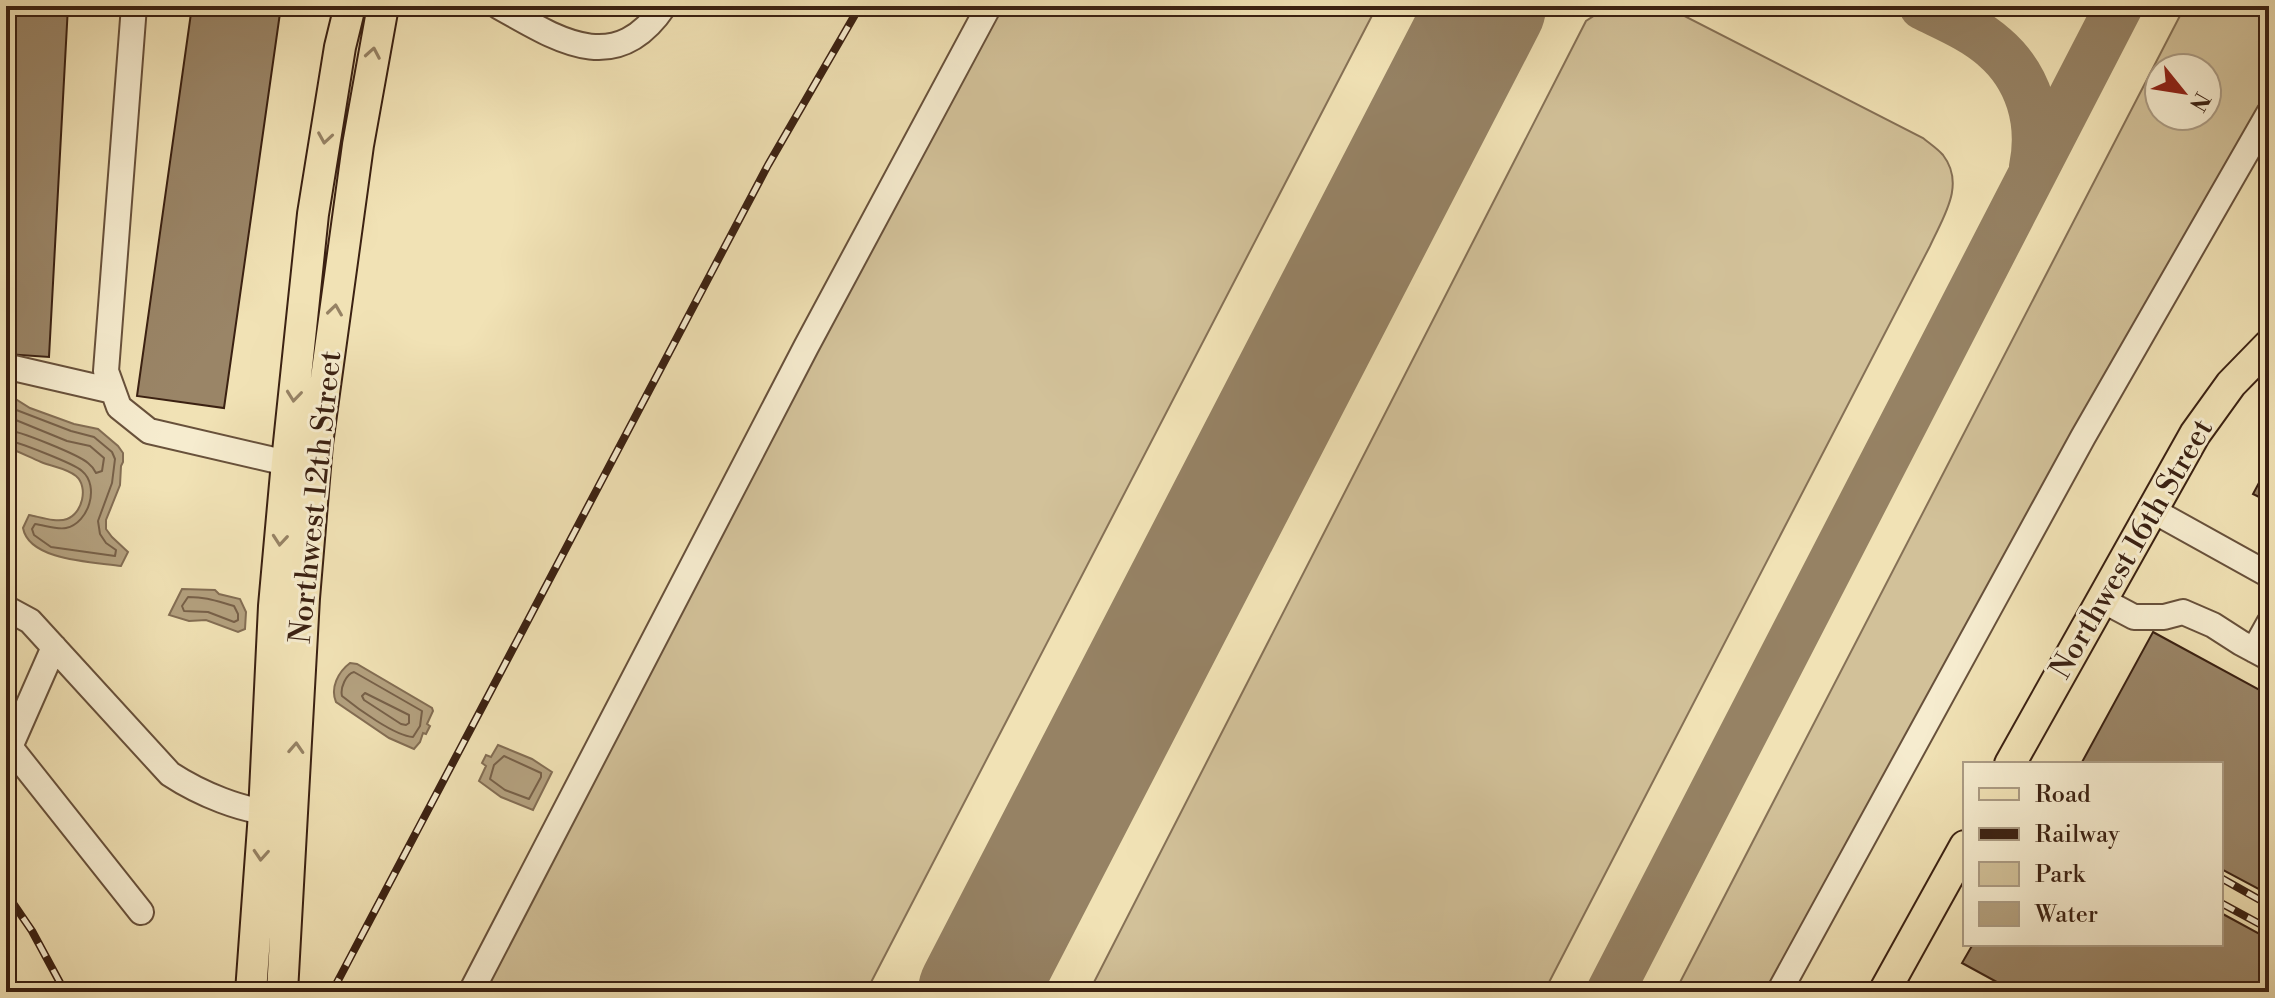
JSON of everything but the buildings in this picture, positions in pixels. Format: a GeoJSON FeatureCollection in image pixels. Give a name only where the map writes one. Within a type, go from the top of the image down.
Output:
{"type":"FeatureCollection","features":[{"type":"Feature","properties":{"kind":"main road","name":"Northwest 12th Street"},"geometry":{"type":"LineString","coordinates":[[301,466],[313,214],[340,47],[350,6]]}},
{"type":"Feature","properties":{"kind":"main road","name":"Northwest 12th Street"},"geometry":{"type":"LineString","coordinates":[[282,992],[274,606],[383,6]]}},
{"type":"Feature","properties":{"kind":"main road","name":"Northwest 16th Street"},"geometry":{"type":"LineString","coordinates":[[2011,762],[2152,510],[2213,408],[2231,384],[2269,345]]}},
{"type":"Feature","properties":{"kind":"main road","name":"Northwest 12th Street"},"geometry":{"type":"LineString","coordinates":[[251,992],[278,814]]}},
{"type":"Feature","properties":{"kind":"main road"},"geometry":{"type":"LineString","coordinates":[[1884,992],[1963,850]]}},
{"type":"Feature","properties":{"kind":"street"},"geometry":{"type":"LineString","coordinates":[[134,6],[106,371],[113,391],[119,407],[149,431],[301,466]]}},
{"type":"Feature","properties":{"kind":"street"},"geometry":{"type":"LineString","coordinates":[[498,6],[558,39],[592,48],[609,47],[634,37],[647,28],[664,6]]}},
{"type":"Feature","properties":{"kind":"street"},"geometry":{"type":"LineString","coordinates":[[471,992],[806,347],[989,6]]}},
{"type":"Feature","properties":{"kind":"street"},"geometry":{"type":"LineString","coordinates":[[1779,992],[2083,437],[2269,113]]}},
{"type":"Feature","properties":{"kind":"street"},"geometry":{"type":"LineString","coordinates":[[9,367],[113,391]]}},
{"type":"Feature","properties":{"kind":"street"},"geometry":{"type":"LineString","coordinates":[[2152,510],[2269,575]]}},
{"type":"Feature","properties":{"kind":"street"},"geometry":{"type":"LineString","coordinates":[[2102,600],[2134,617],[2164,617],[2183,612],[2213,625],[2261,654],[2269,623]]}},
{"type":"Feature","properties":{"kind":"street"},"geometry":{"type":"LineString","coordinates":[[6,608],[30,621],[170,774],[195,790],[278,814]]}},
{"type":"Feature","properties":{"kind":"street"},"geometry":{"type":"LineString","coordinates":[[54,647],[10,747],[141,912]]}},
{"type":"Feature","properties":{"kind":"green space"},"geometry":{"type":"Polygon","coordinates":[[[1001,6],[1377,6],[866,992],[483,992],[811,360],[1001,6]]]}},
{"type":"Feature","properties":{"kind":"green space"},"geometry":{"type":"Polygon","coordinates":[[[1609,6],[1665,6],[1923,138],[1941,153],[1950,166],[1952,189],[1946,212],[1930,246],[1544,992],[1089,992],[1586,21],[1609,6]]]}},
{"type":"Feature","properties":{"kind":"green space"},"geometry":{"type":"Polygon","coordinates":[[[2185,6],[2269,6],[2269,88],[2095,392],[1767,992],[1675,992],[2143,87],[2143,132],[2223,132],[2223,52],[2161,52],[2185,6]]]}},
{"type":"Feature","properties":{"kind":"water"},"geometry":{"type":"Polygon","coordinates":[[[6,398],[74,424],[98,429],[123,453],[120,485],[106,520],[106,529],[128,552],[121,566],[64,558],[37,547],[28,539],[23,528],[29,515],[53,520],[67,519],[77,512],[83,493],[80,481],[68,471],[6,447],[6,398]]]}},
{"type":"Feature","properties":{"kind":"water"},"geometry":{"type":"Polygon","coordinates":[[[182,589],[215,590],[219,594],[240,599],[246,612],[245,629],[238,632],[206,620],[189,621],[169,615],[182,589]]]}},
{"type":"Feature","properties":{"kind":"water"},"geometry":{"type":"Polygon","coordinates":[[[350,663],[357,664],[432,708],[427,724],[430,726],[414,749],[389,738],[336,702],[336,681],[350,663]]]}},
{"type":"Feature","properties":{"kind":"water"},"geometry":{"type":"Polygon","coordinates":[[[498,745],[532,759],[552,772],[533,810],[501,797],[479,781],[486,766],[482,763],[486,755],[491,757],[498,745]]]}},
{"type":"Feature","properties":{"kind":"taxiway"},"geometry":{"type":"LineString","coordinates":[[1923,6],[1986,41],[2016,72],[2034,117],[2033,167]]}},
{"type":"Feature","properties":{"kind":"taxiway"},"geometry":{"type":"LineString","coordinates":[[1610,992],[2119,6]]}},
{"type":"Feature","properties":{"kind":"runway"},"geometry":{"type":"LineString","coordinates":[[977,992],[1487,6]]}},
{"type":"Feature","properties":{"kind":"railway"},"geometry":{"type":"LineString","coordinates":[[332,992],[768,165],[860,6]]}},
{"type":"Feature","properties":{"kind":"railway"},"geometry":{"type":"LineString","coordinates":[[2223,879],[2269,905]]}},
{"type":"Feature","properties":{"kind":"railway"},"geometry":{"type":"LineString","coordinates":[[6,893],[32,931],[65,992]]}},
{"type":"Feature","properties":{"kind":"railway"},"geometry":{"type":"LineString","coordinates":[[2223,904],[2269,929]]}}]}
